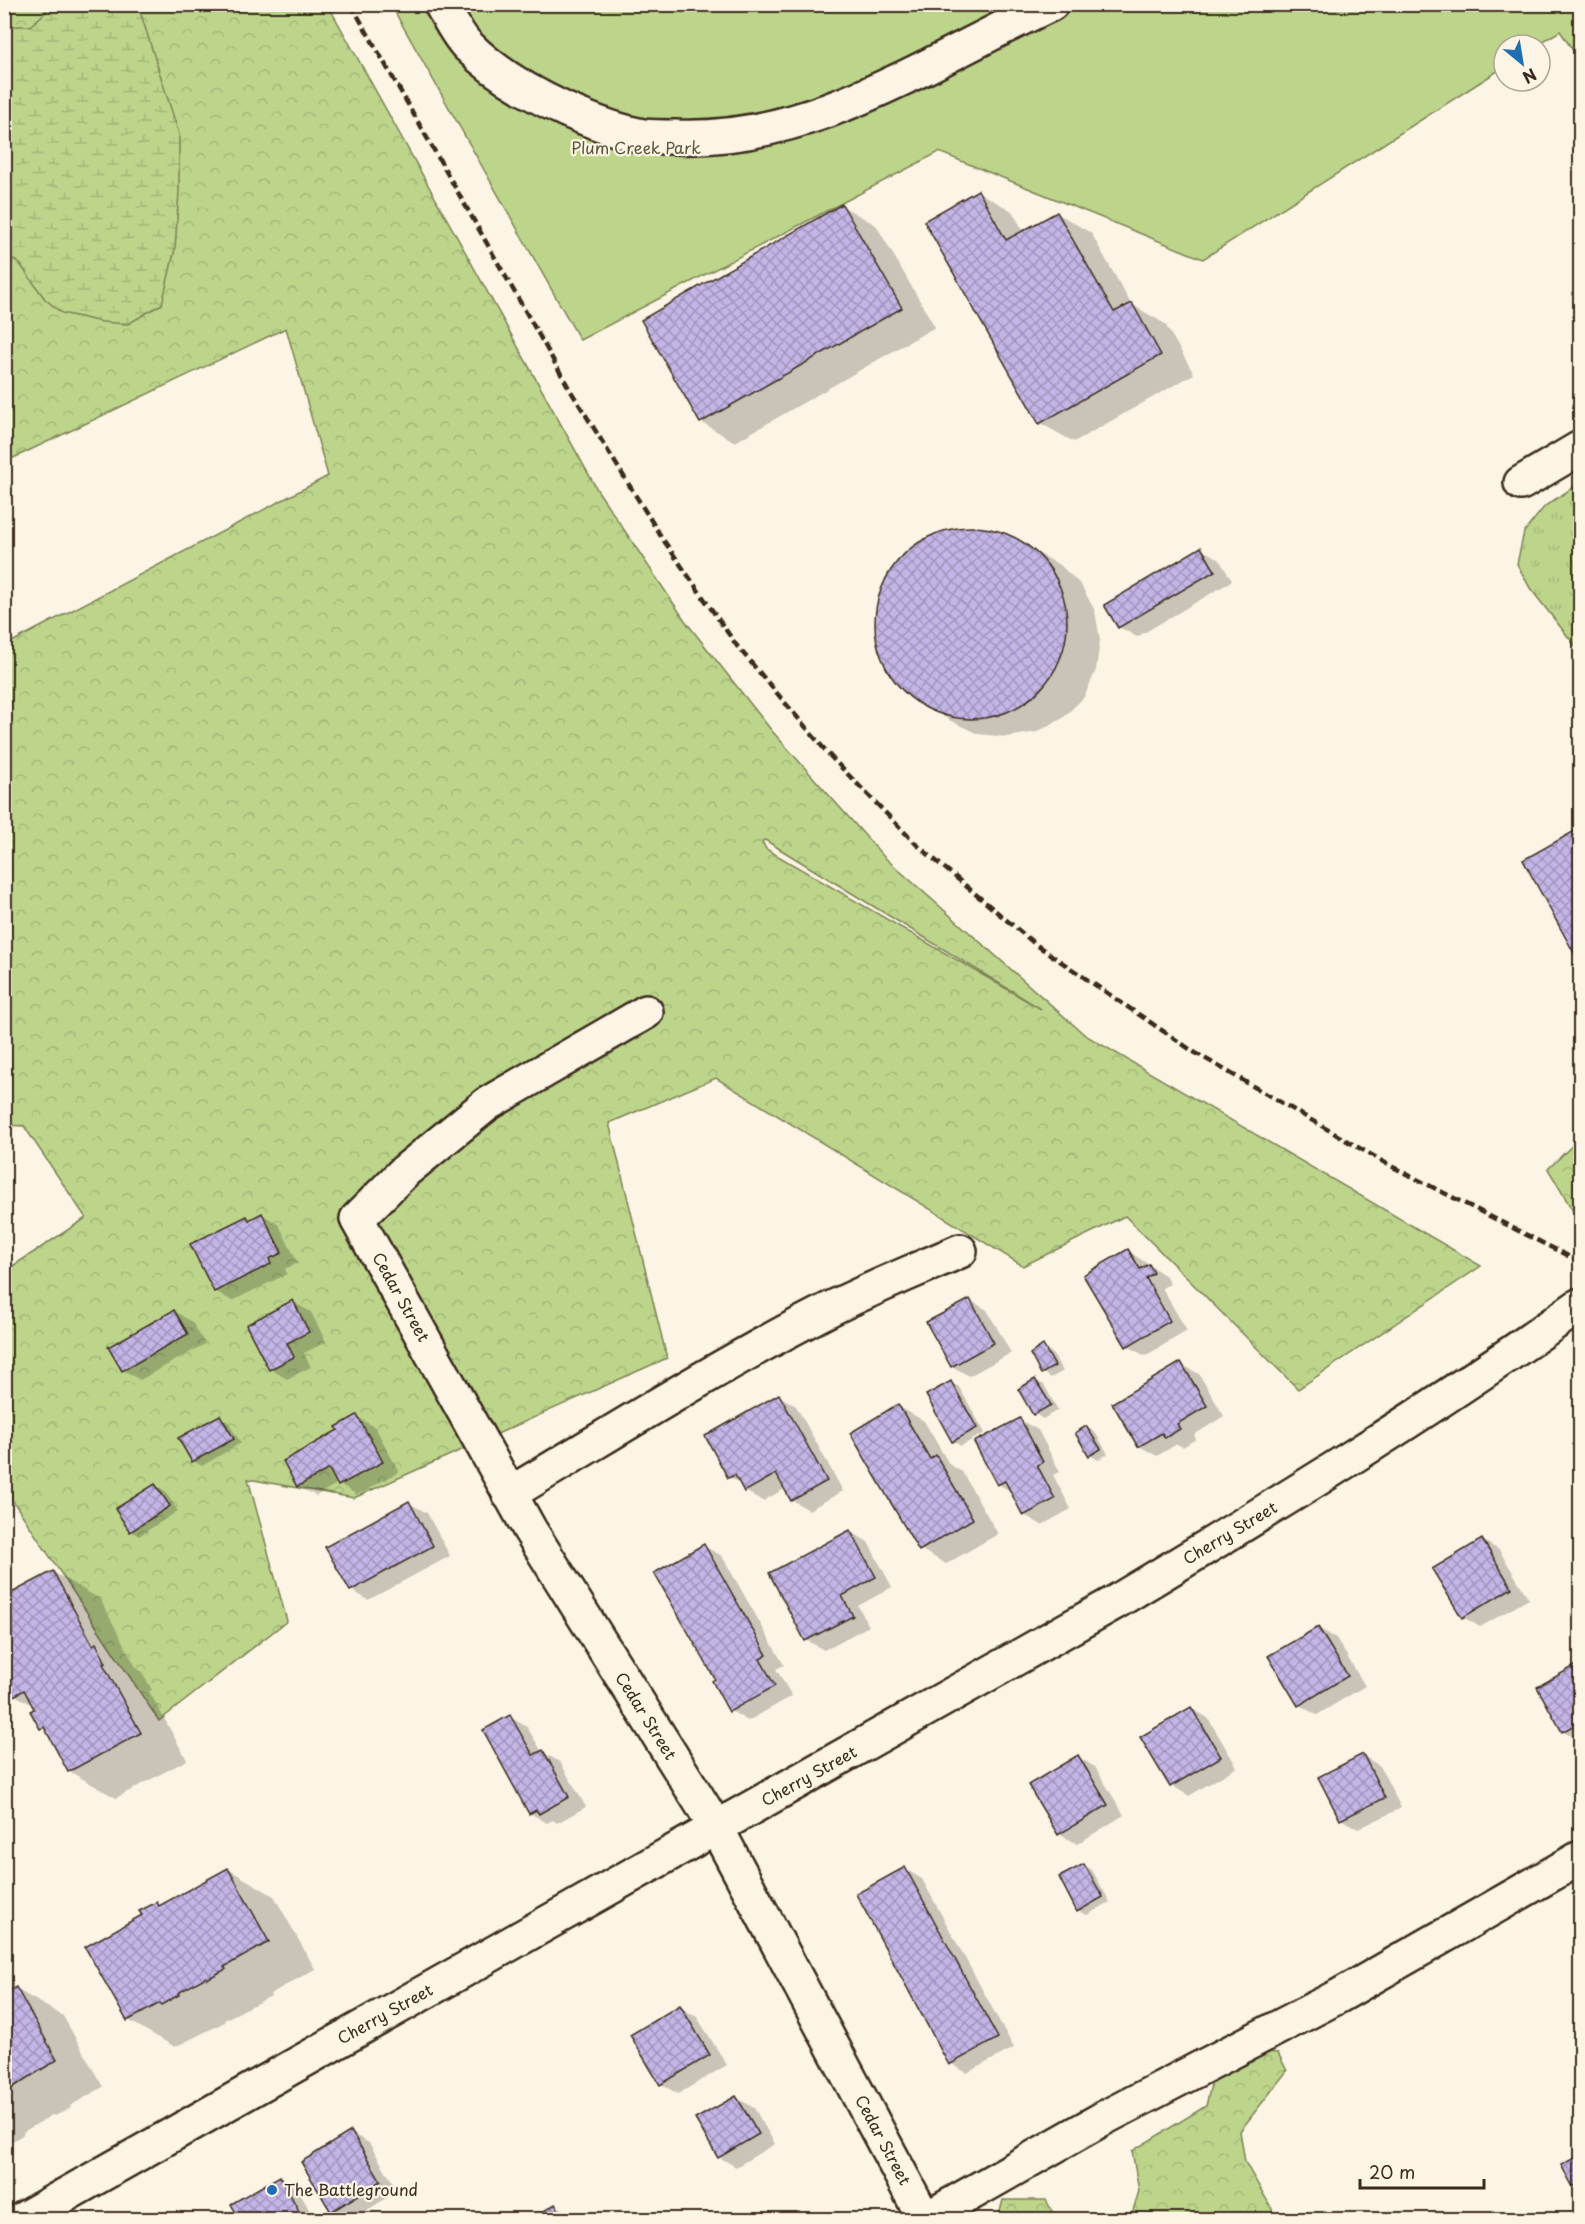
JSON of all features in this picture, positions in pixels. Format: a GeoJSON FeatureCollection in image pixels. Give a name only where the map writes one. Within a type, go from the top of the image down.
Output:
{"type":"FeatureCollection","features":[{"type":"Feature","properties":{"kind":"street"},"geometry":{"type":"LineString","coordinates":[[441,4],[467,45],[501,75],[546,100],[597,124],[645,136],[708,139],[767,130],[828,112],[1051,4]]}},
{"type":"Feature","properties":{"kind":"street"},"geometry":{"type":"LineString","coordinates":[[1521,483],[1581,448]]}},
{"type":"Feature","properties":{"kind":"street","name":"Cedar Street"},"geometry":{"type":"LineString","coordinates":[[646,1012],[486,1104],[405,1171],[357,1219],[530,1530],[716,1827],[924,2219]]}},
{"type":"Feature","properties":{"kind":"street"},"geometry":{"type":"LineString","coordinates":[[509,1494],[818,1315],[882,1284],[960,1251]]}},
{"type":"Feature","properties":{"kind":"street","name":"Cherry Street"},"geometry":{"type":"LineString","coordinates":[[21,2220],[1114,1603],[1274,1507],[1415,1418],[1581,1305]]}},
{"type":"Feature","properties":{"kind":"street"},"geometry":{"type":"LineString","coordinates":[[924,2219],[1102,2119],[1338,1996],[1581,1858]]}},
{"type":"Feature","properties":{"kind":"green space"},"geometry":{"type":"Polygon","coordinates":[[[48,4],[138,5],[179,134],[179,192],[175,249],[162,304],[128,324],[102,322],[62,313],[45,299],[20,264],[5,253],[5,26],[30,26],[46,12],[48,4]]]}},
{"type":"Feature","properties":{"kind":"green space","name":"Plum Creek Park"},"geometry":{"type":"Polygon","coordinates":[[[1580,4],[1580,61],[1560,31],[1552,36],[1552,33],[1492,33],[1492,75],[1203,259],[939,152],[580,340],[391,5],[1580,4]]]}},
{"type":"Feature","properties":{"kind":"green space"},"geometry":{"type":"Polygon","coordinates":[[[5,5],[328,5],[598,491],[686,622],[772,731],[884,857],[1085,1035],[1481,1266],[1298,1389],[1125,1216],[1023,1266],[716,1078],[609,1123],[667,1358],[354,1498],[248,1479],[287,1621],[159,1721],[5,1489],[5,1271],[86,1218],[24,1126],[5,1125],[4,646],[328,476],[286,328],[5,462],[5,5]],[[765,840],[762,841],[766,849],[1041,1009],[765,840]]]}},
{"type":"Feature","properties":{"kind":"green space"},"geometry":{"type":"Polygon","coordinates":[[[1580,483],[1580,652],[1530,588],[1517,564],[1524,532],[1545,506],[1580,483]]]}},
{"type":"Feature","properties":{"kind":"green space"},"geometry":{"type":"Polygon","coordinates":[[[1580,1138],[1580,1223],[1548,1169],[1580,1138]]]}},
{"type":"Feature","properties":{"kind":"green space"},"geometry":{"type":"Polygon","coordinates":[[[1264,2052],[1278,2053],[1287,2071],[1240,2131],[1245,2162],[1272,2209],[1273,2219],[1130,2220],[1139,2191],[1132,2151],[1206,2106],[1213,2076],[1264,2052]]]}},
{"type":"Feature","properties":{"kind":"green space"},"geometry":{"type":"Polygon","coordinates":[[[1003,2200],[1046,2200],[1056,2219],[998,2219],[1003,2200]]]}},
{"type":"Feature","properties":{"kind":"building"},"geometry":{"type":"Polygon","coordinates":[[[978,190],[1006,240],[1057,212],[1114,312],[1132,303],[1161,355],[1039,424],[924,221],[978,190]]]}},
{"type":"Feature","properties":{"kind":"building"},"geometry":{"type":"Polygon","coordinates":[[[842,204],[902,308],[700,423],[641,320],[842,204]]]}},
{"type":"Feature","properties":{"kind":"building"},"geometry":{"type":"Polygon","coordinates":[[[971,527],[990,529],[1008,535],[1039,555],[1059,586],[1065,604],[1067,623],[1065,642],[1059,660],[1039,691],[1008,711],[990,717],[971,719],[952,717],[934,711],[903,691],[883,660],[877,642],[875,623],[877,604],[883,586],[903,555],[934,535],[952,529],[971,527]]]}},
{"type":"Feature","properties":{"kind":"building"},"geometry":{"type":"Polygon","coordinates":[[[1201,547],[1215,571],[1118,628],[1104,605],[1201,547]]]}},
{"type":"Feature","properties":{"kind":"building"},"geometry":{"type":"Polygon","coordinates":[[[1580,828],[1580,964],[1523,860],[1580,828]]]}},
{"type":"Feature","properties":{"kind":"building"},"geometry":{"type":"Polygon","coordinates":[[[262,1213],[282,1253],[269,1259],[271,1264],[214,1292],[190,1244],[247,1216],[249,1220],[262,1213]]]}},
{"type":"Feature","properties":{"kind":"building"},"geometry":{"type":"Polygon","coordinates":[[[1128,1249],[1140,1269],[1149,1264],[1154,1273],[1146,1278],[1170,1321],[1126,1347],[1083,1275],[1128,1249]]]}},
{"type":"Feature","properties":{"kind":"building"},"geometry":{"type":"Polygon","coordinates":[[[970,1299],[994,1343],[951,1367],[926,1322],[970,1299]]]}},
{"type":"Feature","properties":{"kind":"building"},"geometry":{"type":"Polygon","coordinates":[[[293,1300],[309,1332],[287,1343],[294,1357],[269,1370],[246,1325],[293,1300]]]}},
{"type":"Feature","properties":{"kind":"building"},"geometry":{"type":"Polygon","coordinates":[[[174,1310],[188,1334],[122,1371],[108,1347],[174,1310]]]}},
{"type":"Feature","properties":{"kind":"building"},"geometry":{"type":"Polygon","coordinates":[[[1043,1345],[1055,1366],[1041,1374],[1030,1354],[1043,1345]]]}},
{"type":"Feature","properties":{"kind":"building"},"geometry":{"type":"Polygon","coordinates":[[[1181,1362],[1207,1406],[1177,1424],[1180,1429],[1165,1438],[1162,1433],[1138,1447],[1112,1403],[1181,1362]]]}},
{"type":"Feature","properties":{"kind":"building"},"geometry":{"type":"Polygon","coordinates":[[[1035,1379],[1051,1405],[1033,1415],[1018,1389],[1035,1379]]]}},
{"type":"Feature","properties":{"kind":"building"},"geometry":{"type":"Polygon","coordinates":[[[951,1381],[977,1428],[952,1442],[926,1395],[951,1381]]]}},
{"type":"Feature","properties":{"kind":"building"},"geometry":{"type":"Polygon","coordinates":[[[779,1394],[827,1481],[791,1501],[776,1474],[744,1492],[735,1475],[728,1478],[705,1436],[779,1394]]]}},
{"type":"Feature","properties":{"kind":"building"},"geometry":{"type":"Polygon","coordinates":[[[898,1404],[930,1459],[936,1455],[973,1519],[919,1551],[850,1433],[898,1404]]]}},
{"type":"Feature","properties":{"kind":"building"},"geometry":{"type":"Polygon","coordinates":[[[220,1415],[234,1439],[192,1462],[178,1438],[220,1415]]]}},
{"type":"Feature","properties":{"kind":"building"},"geometry":{"type":"Polygon","coordinates":[[[357,1415],[383,1462],[338,1486],[329,1469],[297,1487],[283,1461],[338,1430],[336,1427],[357,1415]]]}},
{"type":"Feature","properties":{"kind":"building"},"geometry":{"type":"Polygon","coordinates":[[[1020,1418],[1043,1462],[1037,1465],[1055,1499],[1023,1516],[1005,1481],[997,1485],[974,1442],[1020,1418]]]}},
{"type":"Feature","properties":{"kind":"building"},"geometry":{"type":"Polygon","coordinates":[[[1086,1426],[1101,1449],[1089,1456],[1075,1433],[1086,1426]]]}},
{"type":"Feature","properties":{"kind":"building"},"geometry":{"type":"Polygon","coordinates":[[[155,1484],[170,1506],[130,1532],[115,1509],[155,1484]]]}},
{"type":"Feature","properties":{"kind":"building"},"geometry":{"type":"Polygon","coordinates":[[[409,1501],[433,1546],[350,1591],[325,1547],[409,1501]]]}},
{"type":"Feature","properties":{"kind":"building"},"geometry":{"type":"Polygon","coordinates":[[[850,1530],[876,1577],[842,1596],[853,1616],[805,1641],[769,1573],[850,1530]]]}},
{"type":"Feature","properties":{"kind":"building"},"geometry":{"type":"Polygon","coordinates":[[[1482,1539],[1512,1588],[1462,1618],[1432,1569],[1482,1539]]]}},
{"type":"Feature","properties":{"kind":"building"},"geometry":{"type":"Polygon","coordinates":[[[704,1544],[767,1655],[760,1659],[775,1686],[729,1712],[712,1681],[715,1679],[654,1573],[704,1544]]]}},
{"type":"Feature","properties":{"kind":"building"},"geometry":{"type":"Polygon","coordinates":[[[53,1571],[93,1645],[96,1643],[106,1663],[103,1664],[141,1733],[68,1772],[44,1727],[40,1729],[30,1711],[34,1709],[24,1690],[14,1696],[9,1686],[6,1688],[4,1685],[4,1597],[53,1571]]]}},
{"type":"Feature","properties":{"kind":"building"},"geometry":{"type":"Polygon","coordinates":[[[1318,1627],[1348,1676],[1298,1706],[1268,1656],[1318,1627]]]}},
{"type":"Feature","properties":{"kind":"building"},"geometry":{"type":"Polygon","coordinates":[[[1580,1663],[1580,1722],[1562,1732],[1537,1687],[1580,1663]]]}},
{"type":"Feature","properties":{"kind":"building"},"geometry":{"type":"Polygon","coordinates":[[[1191,1707],[1221,1757],[1170,1787],[1140,1737],[1191,1707]]]}},
{"type":"Feature","properties":{"kind":"building"},"geometry":{"type":"Polygon","coordinates":[[[510,1715],[533,1755],[543,1750],[569,1797],[539,1814],[536,1810],[529,1814],[483,1730],[510,1715]]]}},
{"type":"Feature","properties":{"kind":"building"},"geometry":{"type":"Polygon","coordinates":[[[1363,1754],[1385,1798],[1340,1820],[1318,1777],[1363,1754]]]}},
{"type":"Feature","properties":{"kind":"building"},"geometry":{"type":"Polygon","coordinates":[[[1078,1755],[1108,1805],[1058,1835],[1028,1785],[1078,1755]]]}},
{"type":"Feature","properties":{"kind":"building"},"geometry":{"type":"Polygon","coordinates":[[[1084,1864],[1103,1897],[1077,1912],[1059,1877],[1084,1864]]]}},
{"type":"Feature","properties":{"kind":"building"},"geometry":{"type":"Polygon","coordinates":[[[905,1867],[998,2038],[949,2065],[856,1894],[905,1867]]]}},
{"type":"Feature","properties":{"kind":"building"},"geometry":{"type":"Polygon","coordinates":[[[228,1868],[269,1942],[224,1967],[226,1969],[207,1979],[206,1977],[178,1993],[179,1995],[127,2021],[85,1947],[142,1915],[139,1911],[157,1902],[159,1906],[228,1868]]]}},
{"type":"Feature","properties":{"kind":"building"},"geometry":{"type":"Polygon","coordinates":[[[16,1987],[57,2060],[7,2091],[4,2089],[4,1994],[16,1987]]]}},
{"type":"Feature","properties":{"kind":"building"},"geometry":{"type":"Polygon","coordinates":[[[680,2005],[710,2055],[660,2085],[630,2035],[680,2005]]]}},
{"type":"Feature","properties":{"kind":"building"},"geometry":{"type":"Polygon","coordinates":[[[736,2096],[759,2134],[718,2158],[695,2119],[736,2096]]]}},
{"type":"Feature","properties":{"kind":"building"},"geometry":{"type":"Polygon","coordinates":[[[351,2131],[381,2181],[331,2212],[301,2162],[351,2131]]]}},
{"type":"Feature","properties":{"kind":"building"},"geometry":{"type":"Polygon","coordinates":[[[1580,2155],[1580,2183],[1573,2187],[1561,2165],[1580,2155]]]}},
{"type":"Feature","properties":{"kind":"building","name":"The Battleground"},"geometry":{"type":"Polygon","coordinates":[[[280,2176],[304,2220],[240,2220],[231,2204],[280,2176]]]}},
{"type":"Feature","properties":{"kind":"building"},"geometry":{"type":"Polygon","coordinates":[[[555,2204],[565,2220],[529,2220],[555,2204]]]}},
{"type":"Feature","properties":{"kind":"railway"},"geometry":{"type":"LineString","coordinates":[[351,4],[569,388],[662,538],[737,646],[831,757],[916,844],[1035,944],[1194,1052],[1387,1164],[1580,1262]]}},
{"type":"Feature","properties":{"kind":"place","name":"The Battleground"},"geometry":{"type":"Point","coordinates":[272,2190]}}]}
